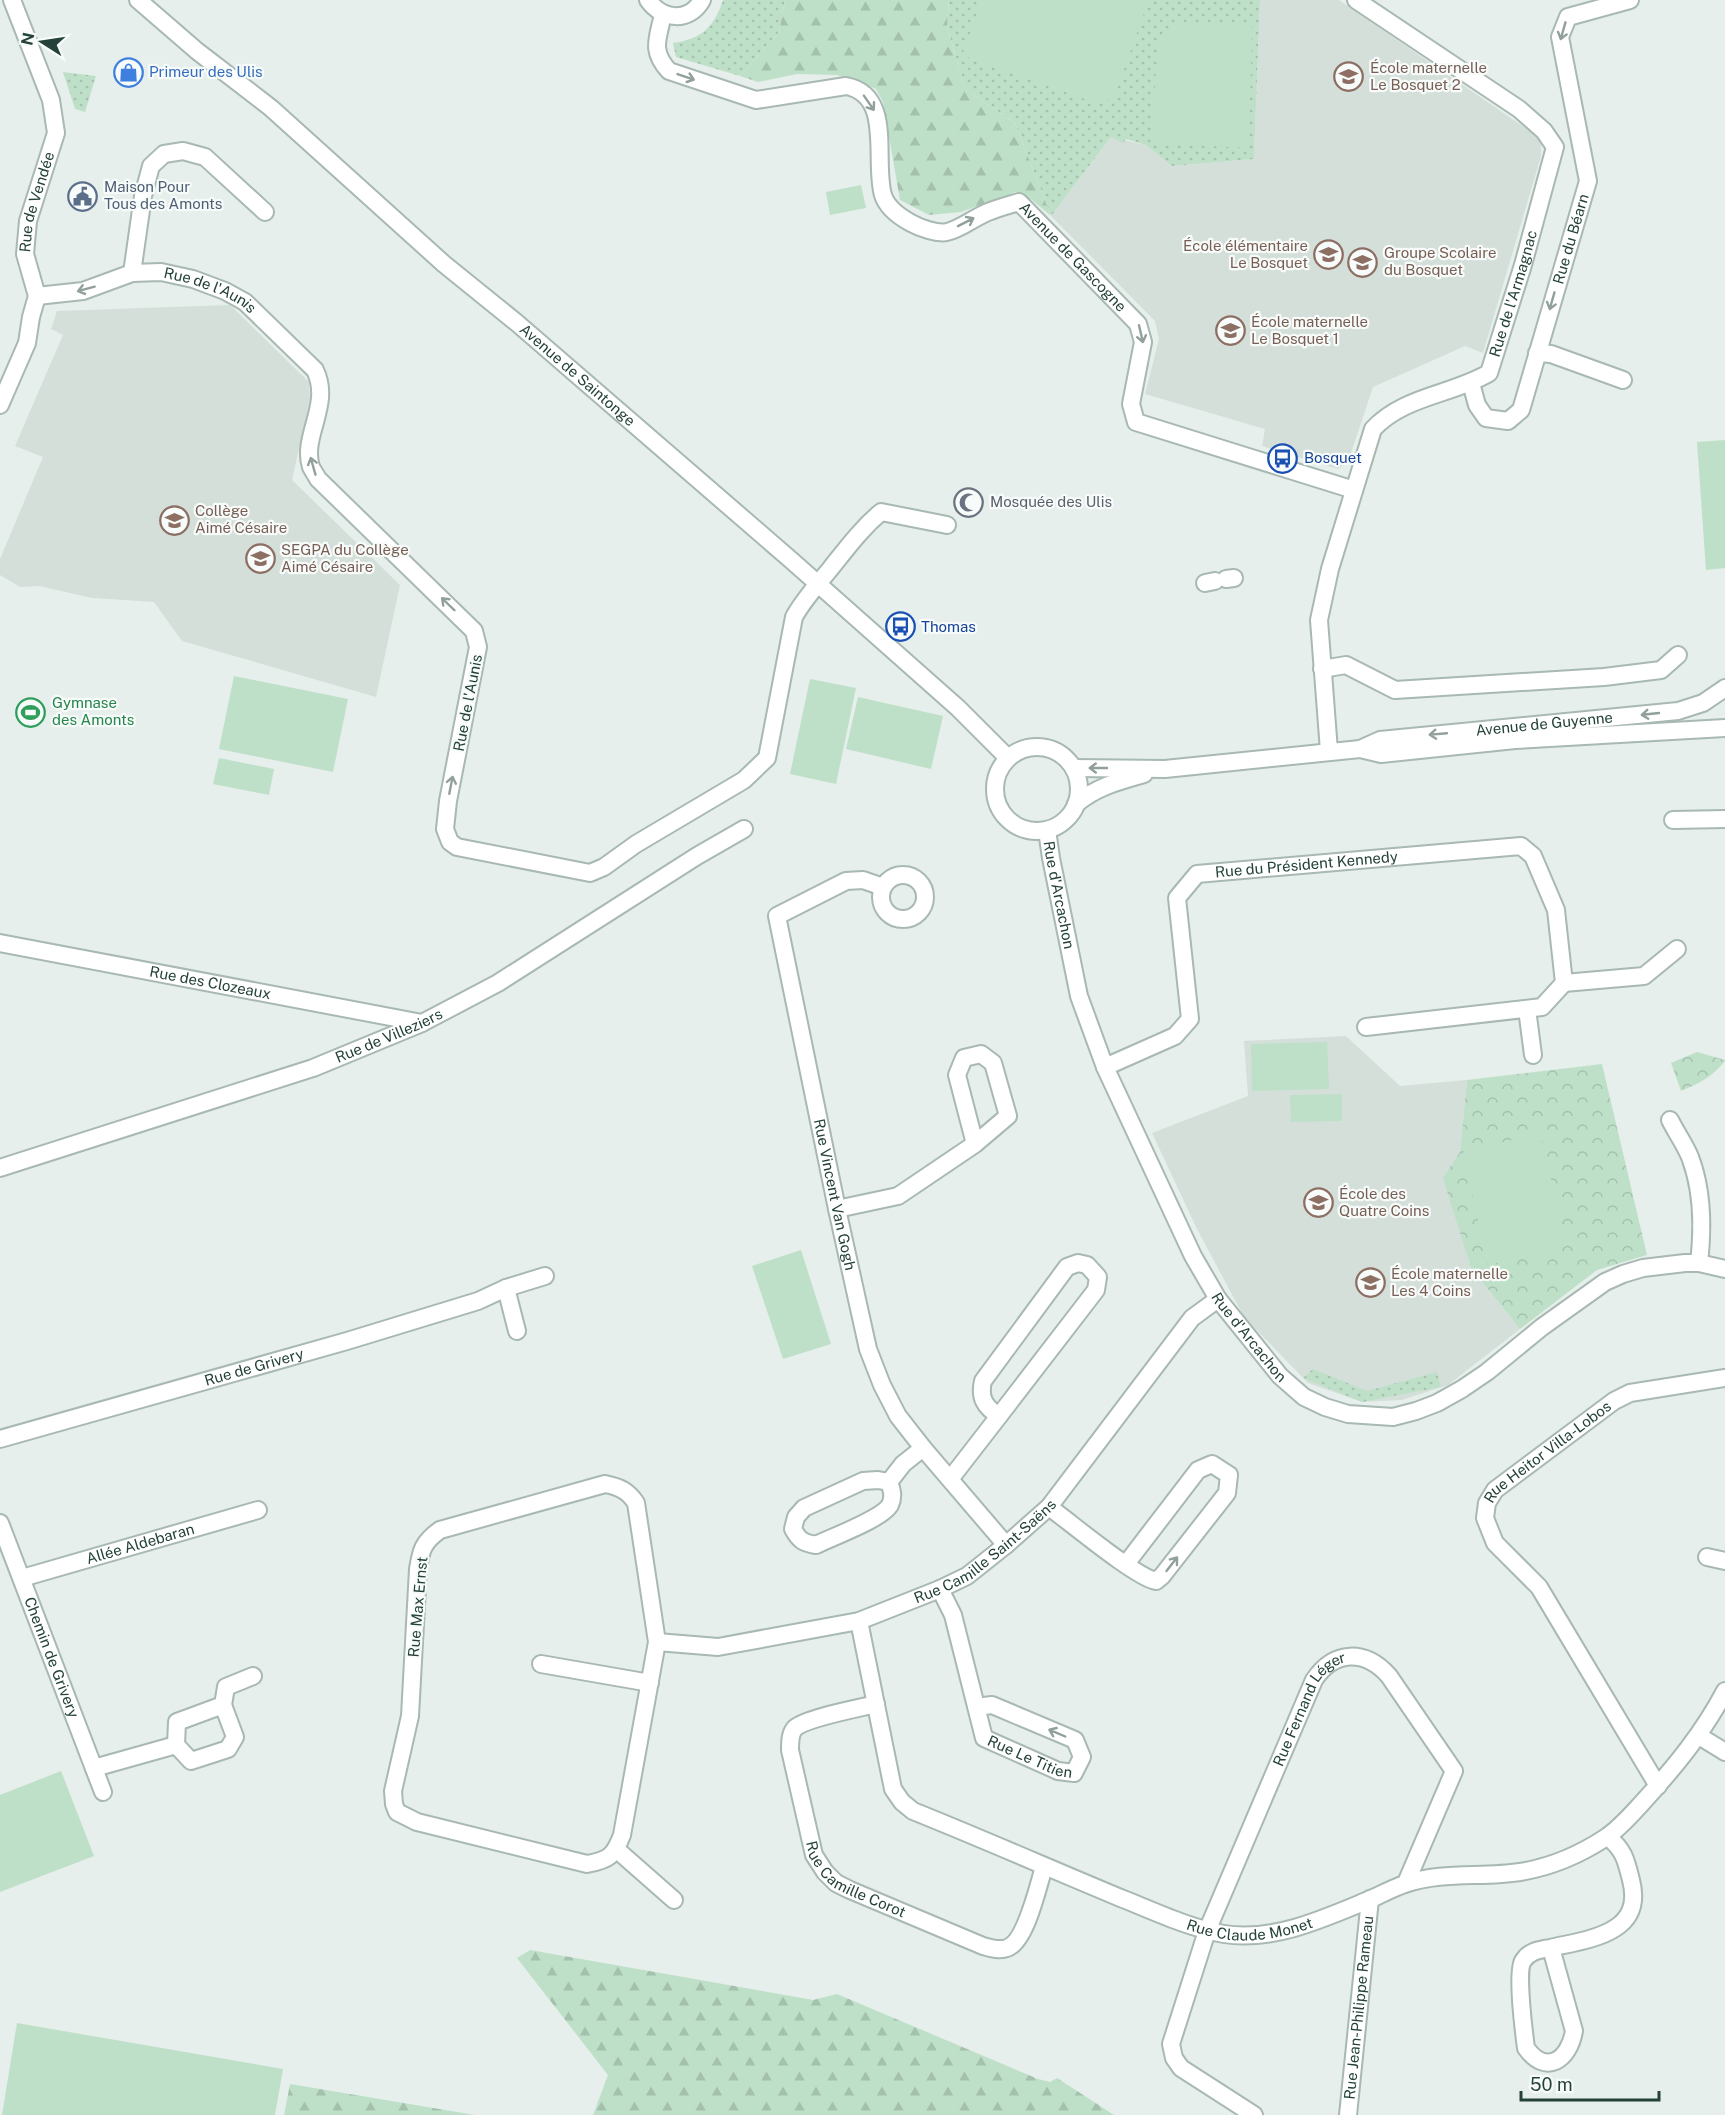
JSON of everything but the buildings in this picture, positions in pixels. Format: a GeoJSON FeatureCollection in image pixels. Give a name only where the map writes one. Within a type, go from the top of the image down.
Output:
{"type":"FeatureCollection","features":[{"type":"Feature","properties":{"kind":"street","name":"Rue de Vendée"},"geometry":{"type":"LineString","coordinates":[[0,405],[27,343],[37,296],[25,254],[28,221],[56,133],[51,100],[12,0]]}},
{"type":"Feature","properties":{"kind":"street","name":"Avenue de Saintonge"},"geometry":{"type":"LineString","coordinates":[[138,0],[197,51],[271,108],[444,264],[517,323],[818,584],[958,708],[1008,758]]}},
{"type":"Feature","properties":{"kind":"street"},"geometry":{"type":"LineString","coordinates":[[648,0],[655,9],[663,14],[674,16],[692,12],[702,0]]}},
{"type":"Feature","properties":{"kind":"street","name":"Rue de l'Armagnac"},"geometry":{"type":"LineString","coordinates":[[1329,751],[1319,620],[1322,601],[1373,429],[1385,416],[1415,401],[1472,383],[1489,373],[1523,265],[1555,147],[1544,131],[1519,109],[1356,0]]}},
{"type":"Feature","properties":{"kind":"street","name":"Rue du Béarn"},"geometry":{"type":"LineString","coordinates":[[1472,383],[1476,405],[1486,418],[1508,421],[1521,410],[1588,181],[1560,38],[1568,17],[1630,0]]}},
{"type":"Feature","properties":{"kind":"street","name":"Avenue de Gascogne"},"geometry":{"type":"LineString","coordinates":[[663,14],[656,50],[669,71],[756,100],[846,86],[868,97],[875,110],[878,124],[879,169],[883,195],[888,205],[900,217],[919,227],[946,232],[988,211],[1019,202],[1138,324],[1143,342],[1131,404],[1136,422],[1354,490]]}},
{"type":"Feature","properties":{"kind":"street"},"geometry":{"type":"LineString","coordinates":[[132,273],[148,176],[151,166],[164,154],[183,152],[205,157],[265,212]]}},
{"type":"Feature","properties":{"kind":"street","name":"Rue de l'Aunis"},"geometry":{"type":"LineString","coordinates":[[37,296],[82,291],[132,273],[161,272],[193,279],[245,302],[315,370],[320,381],[321,396],[310,449],[311,466],[318,479],[474,631],[478,647],[448,801],[445,829],[450,842],[464,849],[590,873],[604,867],[636,844],[744,780],[767,758],[794,617],[818,584],[864,527],[881,512],[947,525]]}},
{"type":"Feature","properties":{"kind":"street"},"geometry":{"type":"LineString","coordinates":[[1537,353],[1551,354],[1623,380]]}},
{"type":"Feature","properties":{"kind":"street"},"geometry":{"type":"LineString","coordinates":[[1322,669],[1346,665],[1395,690],[1604,677],[1661,670],[1678,655]]}},
{"type":"Feature","properties":{"kind":"street","name":"Avenue de Guyenne"},"geometry":{"type":"LineString","coordinates":[[1360,749],[1380,740],[1678,711],[1703,703],[1725,688]]}},
{"type":"Feature","properties":{"kind":"street","name":"Avenue de Guyenne"},"geometry":{"type":"LineString","coordinates":[[1074,768],[1165,769],[1329,751],[1360,749],[1381,754],[1515,740],[1725,728]]}},
{"type":"Feature","properties":{"kind":"street"},"geometry":{"type":"LineString","coordinates":[[1030,746],[1056,750],[1074,768],[1079,786],[1076,804],[1069,816],[1060,824],[1047,830],[1029,830],[1012,823],[1003,814],[994,791],[995,779],[1000,767],[1018,750],[1030,746]]}},
{"type":"Feature","properties":{"kind":"street","name":"Avenue de Guyenne"},"geometry":{"type":"LineString","coordinates":[[1076,804],[1105,785],[1165,769]]}},
{"type":"Feature","properties":{"kind":"street"},"geometry":{"type":"LineString","coordinates":[[1673,820],[1725,819]]}},
{"type":"Feature","properties":{"kind":"street","name":"Rue de Villeziers"},"geometry":{"type":"LineString","coordinates":[[0,1168],[313,1068],[422,1023],[498,983],[697,856],[744,829]]}},
{"type":"Feature","properties":{"kind":"street","name":"Rue d'Arcachon"},"geometry":{"type":"LineString","coordinates":[[1047,830],[1079,996],[1105,1067],[1193,1256],[1218,1299],[1280,1376],[1304,1397],[1348,1414],[1393,1417],[1437,1403],[1462,1389],[1605,1282],[1623,1274],[1663,1265],[1699,1263],[1725,1269]]}},
{"type":"Feature","properties":{"kind":"street","name":"Rue du Président Kennedy"},"geometry":{"type":"LineString","coordinates":[[1105,1067],[1175,1036],[1190,1019],[1177,898],[1197,874],[1521,846],[1533,856],[1556,910],[1564,983]]}},
{"type":"Feature","properties":{"kind":"street","name":"Rue Vincent Van Gogh"},"geometry":{"type":"LineString","coordinates":[[883,887],[863,880],[846,881],[777,916],[868,1349],[882,1385],[898,1416],[1006,1545]]}},
{"type":"Feature","properties":{"kind":"street","name":"Rue des Clozeaux"},"geometry":{"type":"LineString","coordinates":[[0,943],[422,1023]]}},
{"type":"Feature","properties":{"kind":"street"},"geometry":{"type":"LineString","coordinates":[[1366,1027],[1542,1007],[1564,983],[1644,976],[1677,949]]}},
{"type":"Feature","properties":{"kind":"street"},"geometry":{"type":"LineString","coordinates":[[1527,1009],[1533,1055]]}},
{"type":"Feature","properties":{"kind":"street"},"geometry":{"type":"LineString","coordinates":[[837,1209],[898,1196],[975,1144],[1008,1116],[993,1063],[981,1054],[964,1058],[957,1075],[975,1144]]}},
{"type":"Feature","properties":{"kind":"street"},"geometry":{"type":"LineString","coordinates":[[1670,1120],[1690,1157],[1699,1192],[1702,1236],[1699,1263]]}},
{"type":"Feature","properties":{"kind":"street"},"geometry":{"type":"LineString","coordinates":[[951,1478],[999,1416],[1096,1290],[1098,1277],[1087,1265],[1078,1263],[1067,1267],[982,1381],[980,1391],[983,1400],[990,1410],[999,1416]]}},
{"type":"Feature","properties":{"kind":"street","name":"Rue de Grivery"},"geometry":{"type":"LineString","coordinates":[[0,1439],[347,1341],[478,1301],[506,1288],[545,1276]]}},
{"type":"Feature","properties":{"kind":"street"},"geometry":{"type":"LineString","coordinates":[[506,1288],[518,1331]]}},
{"type":"Feature","properties":{"kind":"street","name":"Rue Camille Saint-Saëns"},"geometry":{"type":"LineString","coordinates":[[657,1642],[718,1647],[859,1621],[967,1576],[1049,1507],[1192,1318],[1218,1299]]}},
{"type":"Feature","properties":{"kind":"street","name":"Rue Heitor Villa-Lobos"},"geometry":{"type":"LineString","coordinates":[[1658,1786],[1539,1587],[1495,1543],[1485,1518],[1487,1503],[1496,1490],[1614,1401],[1630,1393],[1725,1378]]}},
{"type":"Feature","properties":{"kind":"street"},"geometry":{"type":"LineString","coordinates":[[889,1482],[903,1464],[923,1448]]}},
{"type":"Feature","properties":{"kind":"street"},"geometry":{"type":"LineString","coordinates":[[1049,1507],[1126,1564],[1148,1579],[1156,1581],[1227,1493],[1229,1475],[1212,1464],[1198,1470],[1126,1564]]}},
{"type":"Feature","properties":{"kind":"street"},"geometry":{"type":"LineString","coordinates":[[863,1481],[889,1482],[893,1493],[891,1504],[883,1514],[816,1545],[798,1539],[793,1529],[796,1518],[804,1508],[863,1481]]}},
{"type":"Feature","properties":{"kind":"street","name":"Rue Max Ernst"},"geometry":{"type":"LineString","coordinates":[[605,1484],[618,1486],[629,1492],[636,1503],[657,1642],[622,1835],[616,1849],[605,1861],[587,1864],[417,1822],[397,1812],[393,1791],[410,1716],[420,1553],[428,1539],[440,1530],[605,1484]]}},
{"type":"Feature","properties":{"kind":"street","name":"Allée Aldebaran"},"geometry":{"type":"LineString","coordinates":[[22,1578],[258,1510]]}},
{"type":"Feature","properties":{"kind":"street","name":"Chemin de Grivery"},"geometry":{"type":"LineString","coordinates":[[0,1522],[103,1792]]}},
{"type":"Feature","properties":{"kind":"street"},"geometry":{"type":"LineString","coordinates":[[1707,1557],[1725,1561]]}},
{"type":"Feature","properties":{"kind":"street","name":"Rue Le Titien"},"geometry":{"type":"LineString","coordinates":[[940,1589],[953,1615],[976,1707],[984,1738],[1058,1772],[1074,1773],[1082,1757],[1075,1740],[992,1705],[976,1707]]}},
{"type":"Feature","properties":{"kind":"street","name":"Rue Claude Monet"},"geometry":{"type":"LineString","coordinates":[[859,1621],[893,1789],[902,1803],[913,1811],[1044,1867],[1207,1931],[1247,1936],[1272,1933],[1370,1899],[1406,1883],[1435,1877],[1508,1874],[1536,1869],[1579,1854],[1608,1837],[1658,1786],[1699,1736],[1725,1691]]}},
{"type":"Feature","properties":{"kind":"street","name":"Rue Fernand Léger"},"geometry":{"type":"LineString","coordinates":[[1207,1931],[1314,1680],[1323,1667],[1351,1656],[1367,1659],[1379,1665],[1389,1676],[1454,1771],[1406,1883]]}},
{"type":"Feature","properties":{"kind":"street"},"geometry":{"type":"LineString","coordinates":[[541,1664],[650,1683]]}},
{"type":"Feature","properties":{"kind":"street"},"geometry":{"type":"LineString","coordinates":[[223,1705],[177,1722],[176,1745],[191,1761],[228,1749],[235,1737],[223,1705],[226,1687],[253,1676]]}},
{"type":"Feature","properties":{"kind":"street","name":"Rue Camille Corot"},"geometry":{"type":"LineString","coordinates":[[876,1704],[807,1722],[795,1728],[790,1738],[790,1750],[814,1855],[825,1872],[836,1883],[995,1950],[1008,1948],[1017,1941],[1024,1929],[1044,1867]]}},
{"type":"Feature","properties":{"kind":"street"},"geometry":{"type":"LineString","coordinates":[[1699,1736],[1725,1752]]}},
{"type":"Feature","properties":{"kind":"street"},"geometry":{"type":"LineString","coordinates":[[94,1768],[176,1745]]}},
{"type":"Feature","properties":{"kind":"street"},"geometry":{"type":"LineString","coordinates":[[1551,1948],[1574,2031],[1572,2044],[1566,2055],[1555,2062],[1543,2063],[1533,2058],[1526,2048],[1520,1976],[1521,1962],[1532,1952],[1604,1935],[1618,1928],[1628,1916],[1633,1902],[1631,1879],[1619,1846],[1608,1837]]}},
{"type":"Feature","properties":{"kind":"street"},"geometry":{"type":"LineString","coordinates":[[616,1849],[674,1900]]}},
{"type":"Feature","properties":{"kind":"street","name":"Rue Jean-Philippe Rameau"},"geometry":{"type":"LineString","coordinates":[[1348,2115],[1370,1899]]}},
{"type":"Feature","properties":{"kind":"street"},"geometry":{"type":"LineString","coordinates":[[1207,1931],[1174,2029],[1171,2044],[1174,2058],[1181,2068],[1254,2115]]}},
{"type":"Feature","properties":{"kind":"shaded area","name":"Groupe Scolaire du Bosquet"},"geometry":{"type":"Polygon","coordinates":[[[1260,0],[1339,0],[1534,134],[1541,143],[1541,156],[1483,353],[1465,346],[1373,387],[1348,462],[1338,469],[1262,446],[1265,429],[1145,394],[1159,339],[1155,321],[1051,216],[1111,137],[1146,145],[1173,166],[1254,159],[1260,0]]]}},
{"type":"Feature","properties":{"kind":"shaded area","name":"Collège Aimé Césaire"},"geometry":{"type":"Polygon","coordinates":[[[230,305],[309,382],[310,399],[292,480],[400,585],[376,697],[182,641],[154,602],[92,598],[39,586],[20,587],[0,575],[0,559],[43,457],[15,446],[63,335],[51,329],[57,311],[230,305]]]}},
{"type":"Feature","properties":{"kind":"shaded area","name":"École des Quatre Coins"},"geometry":{"type":"Polygon","coordinates":[[[1346,1036],[1400,1086],[1467,1080],[1460,1152],[1444,1178],[1471,1268],[1520,1329],[1448,1385],[1402,1400],[1362,1402],[1308,1383],[1244,1317],[1196,1227],[1152,1133],[1248,1096],[1244,1041],[1346,1036]]]}},
{"type":"Feature","properties":{"kind":"green space"},"geometry":{"type":"Polygon","coordinates":[[[723,0],[785,0],[779,32],[740,76],[676,57],[673,43],[691,39],[705,31],[711,25],[723,0]]]}},
{"type":"Feature","properties":{"kind":"green space"},"geometry":{"type":"Polygon","coordinates":[[[785,0],[949,0],[947,27],[965,89],[1015,123],[1051,216],[1032,200],[1016,192],[961,212],[929,215],[900,200],[883,102],[876,89],[837,75],[797,74],[758,82],[740,76],[779,32],[785,0]]]}},
{"type":"Feature","properties":{"kind":"green space"},"geometry":{"type":"Polygon","coordinates":[[[949,0],[1260,0],[1254,159],[1172,166],[1146,145],[1126,139],[1123,143],[1111,137],[1051,216],[1015,123],[965,89],[947,27],[949,0]]]}},
{"type":"Feature","properties":{"kind":"green space"},"geometry":{"type":"Polygon","coordinates":[[[982,0],[1149,0],[1114,97],[1098,104],[962,55],[982,0]]]}},
{"type":"Feature","properties":{"kind":"green space"},"geometry":{"type":"Polygon","coordinates":[[[1172,24],[1252,24],[1249,148],[1151,143],[1158,41],[1172,24]]]}},
{"type":"Feature","properties":{"kind":"green space"},"geometry":{"type":"Polygon","coordinates":[[[63,72],[96,76],[85,112],[75,109],[63,72]]]}},
{"type":"Feature","properties":{"kind":"green space"},"geometry":{"type":"Polygon","coordinates":[[[861,185],[866,208],[830,215],[826,192],[861,185]]]}},
{"type":"Feature","properties":{"kind":"green space"},"geometry":{"type":"Polygon","coordinates":[[[1725,440],[1725,568],[1706,570],[1697,442],[1725,440]]]}},
{"type":"Feature","properties":{"kind":"green space"},"geometry":{"type":"Polygon","coordinates":[[[234,676],[348,699],[333,772],[219,749],[234,676]]]}},
{"type":"Feature","properties":{"kind":"green space"},"geometry":{"type":"Polygon","coordinates":[[[810,679],[856,688],[836,784],[790,774],[810,679]]]}},
{"type":"Feature","properties":{"kind":"green space"},"geometry":{"type":"Polygon","coordinates":[[[858,697],[943,716],[931,769],[846,749],[858,697]]]}},
{"type":"Feature","properties":{"kind":"green space"},"geometry":{"type":"Polygon","coordinates":[[[219,758],[274,769],[269,795],[213,784],[219,758]]]}},
{"type":"Feature","properties":{"kind":"green space"},"geometry":{"type":"Polygon","coordinates":[[[1327,1042],[1329,1089],[1252,1091],[1251,1044],[1327,1042]]]}},
{"type":"Feature","properties":{"kind":"green space"},"geometry":{"type":"Polygon","coordinates":[[[1697,1052],[1725,1061],[1705,1079],[1681,1091],[1671,1063],[1697,1052]]]}},
{"type":"Feature","properties":{"kind":"green space"},"geometry":{"type":"Polygon","coordinates":[[[1602,1064],[1647,1255],[1597,1270],[1520,1329],[1471,1268],[1443,1178],[1460,1152],[1467,1080],[1602,1064]]]}},
{"type":"Feature","properties":{"kind":"green space"},"geometry":{"type":"Polygon","coordinates":[[[1342,1094],[1342,1121],[1291,1122],[1290,1095],[1342,1094]]]}},
{"type":"Feature","properties":{"kind":"green space"},"geometry":{"type":"Polygon","coordinates":[[[1540,1133],[1567,1246],[1488,1265],[1463,1152],[1540,1133]]]}},
{"type":"Feature","properties":{"kind":"green space"},"geometry":{"type":"Polygon","coordinates":[[[801,1250],[831,1344],[783,1359],[752,1266],[801,1250]]]}},
{"type":"Feature","properties":{"kind":"green space"},"geometry":{"type":"Polygon","coordinates":[[[1313,1369],[1367,1391],[1437,1372],[1441,1387],[1362,1402],[1303,1378],[1313,1369]]]}},
{"type":"Feature","properties":{"kind":"green space"},"geometry":{"type":"Polygon","coordinates":[[[61,1771],[94,1856],[0,1892],[0,1795],[61,1771]]]}},
{"type":"Feature","properties":{"kind":"green space"},"geometry":{"type":"Polygon","coordinates":[[[530,1950],[813,2000],[837,1994],[1038,2079],[1050,2082],[1057,2078],[1114,2115],[593,2115],[608,2075],[517,1958],[530,1950]]]}},
{"type":"Feature","properties":{"kind":"green space"},"geometry":{"type":"Polygon","coordinates":[[[17,2023],[283,2069],[275,2115],[2,2115],[17,2023]]]}},
{"type":"Feature","properties":{"kind":"green space"},"geometry":{"type":"Polygon","coordinates":[[[290,2084],[475,2115],[284,2115],[290,2084]]]}},
{"type":"Feature","properties":{"kind":"place","name":"Primeur des Ulis"},"geometry":{"type":"Point","coordinates":[128,72]}},
{"type":"Feature","properties":{"kind":"place","name":"École maternelle Le Bosquet 2"},"geometry":{"type":"Point","coordinates":[1349,77]}},
{"type":"Feature","properties":{"kind":"place","name":"Maison Pour Tous des Amonts"},"geometry":{"type":"Point","coordinates":[83,196]}},
{"type":"Feature","properties":{"kind":"place","name":"École élémentaire Le Bosquet"},"geometry":{"type":"Point","coordinates":[1329,255]}},
{"type":"Feature","properties":{"kind":"place","name":"Groupe Scolaire du Bosquet"},"geometry":{"type":"Point","coordinates":[1363,262]}},
{"type":"Feature","properties":{"kind":"place","name":"École maternelle Le Bosquet 1"},"geometry":{"type":"Point","coordinates":[1230,331]}},
{"type":"Feature","properties":{"kind":"place","name":"Bosquet"},"geometry":{"type":"Point","coordinates":[1283,458]}},
{"type":"Feature","properties":{"kind":"place","name":"Mosquée des Ulis"},"geometry":{"type":"Point","coordinates":[969,502]}},
{"type":"Feature","properties":{"kind":"place","name":"Collège Aimé Césaire"},"geometry":{"type":"Point","coordinates":[174,520]}},
{"type":"Feature","properties":{"kind":"place","name":"SEGPA du Collège Aimé Césaire"},"geometry":{"type":"Point","coordinates":[260,559]}},
{"type":"Feature","properties":{"kind":"place","name":"Thomas"},"geometry":{"type":"Point","coordinates":[900,627]}},
{"type":"Feature","properties":{"kind":"place","name":"Gymnase des Amonts"},"geometry":{"type":"Point","coordinates":[31,712]}},
{"type":"Feature","properties":{"kind":"place","name":"École des Quatre Coins"},"geometry":{"type":"Point","coordinates":[1318,1203]}},
{"type":"Feature","properties":{"kind":"place","name":"École maternelle Les 4 Coins"},"geometry":{"type":"Point","coordinates":[1370,1283]}}]}
